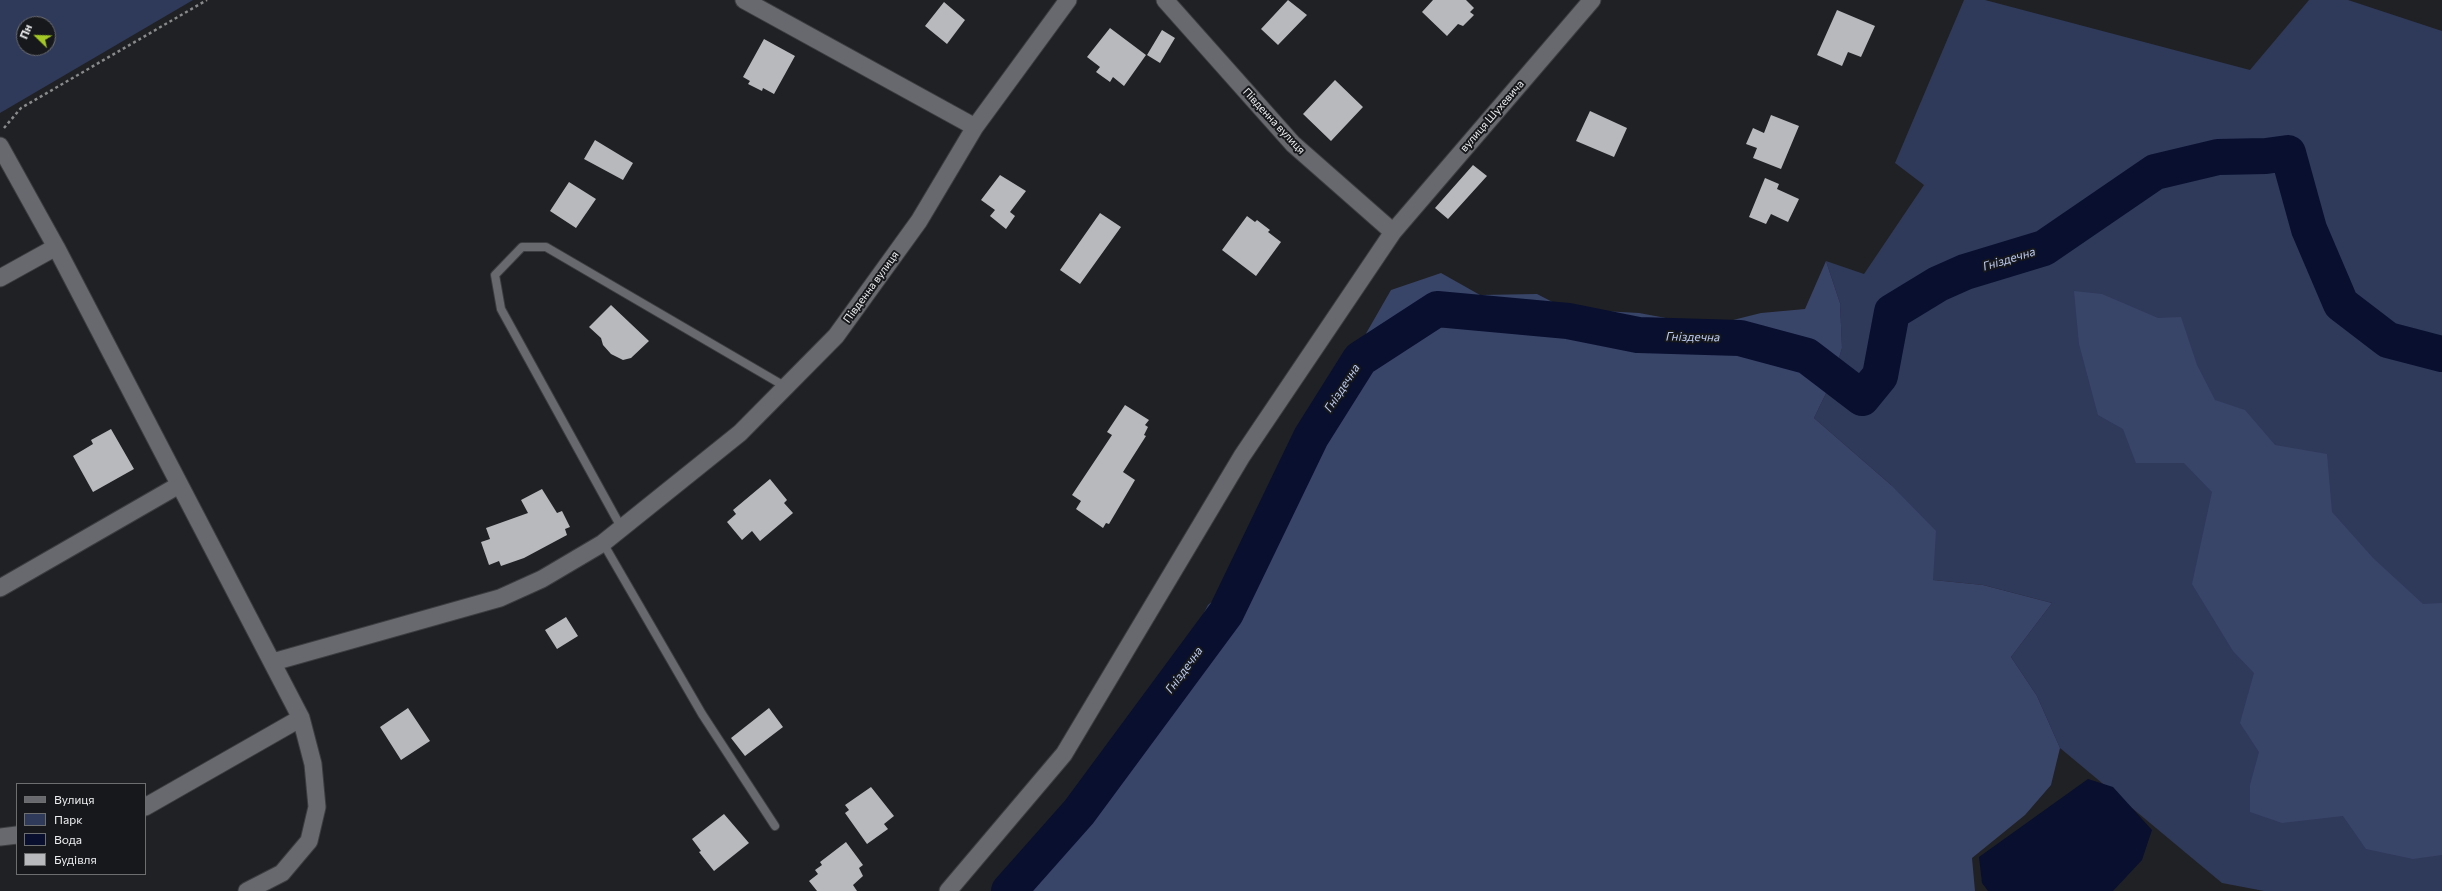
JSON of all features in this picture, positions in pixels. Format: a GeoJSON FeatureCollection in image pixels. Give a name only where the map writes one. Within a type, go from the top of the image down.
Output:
{"type":"FeatureCollection","features":[{"type":"Feature","properties":{"kind":"street"},"geometry":{"type":"LineString","coordinates":[[744,0],[975,128]]}},
{"type":"Feature","properties":{"kind":"street","name":"Південна вулиця"},"geometry":{"type":"LineString","coordinates":[[273,662],[500,598],[542,579],[603,543],[621,527],[740,433],[836,336],[919,222],[975,128],[1068,0]]}},
{"type":"Feature","properties":{"kind":"street","name":"Південна вулиця"},"geometry":{"type":"LineString","coordinates":[[1165,0],[1293,144],[1393,232]]}},
{"type":"Feature","properties":{"kind":"street","name":"вулиця Шухевича"},"geometry":{"type":"LineString","coordinates":[[948,891],[1064,754],[1242,456],[1393,232],[1592,0]]}},
{"type":"Feature","properties":{"kind":"street"},"geometry":{"type":"LineString","coordinates":[[0,146],[56,247],[301,718],[313,764],[317,807],[308,841],[282,873],[246,891]]}},
{"type":"Feature","properties":{"kind":"street"},"geometry":{"type":"LineString","coordinates":[[0,278],[56,247]]}},
{"type":"Feature","properties":{"kind":"street"},"geometry":{"type":"LineString","coordinates":[[0,588],[179,485]]}},
{"type":"Feature","properties":{"kind":"street"},"geometry":{"type":"LineString","coordinates":[[146,806],[301,718]]}},
{"type":"Feature","properties":{"kind":"street"},"geometry":{"type":"LineString","coordinates":[[0,837],[16,835]]}},
{"type":"Feature","properties":{"kind":"lane"},"geometry":{"type":"LineString","coordinates":[[621,527],[501,309],[495,276],[522,247],[546,247],[786,387]]}},
{"type":"Feature","properties":{"kind":"lane"},"geometry":{"type":"LineString","coordinates":[[603,543],[702,714],[774,826]]}},
{"type":"Feature","properties":{"kind":"path"},"geometry":{"type":"LineString","coordinates":[[0,133],[21,108],[207,0]]}},
{"type":"Feature","properties":{"kind":"green space"},"geometry":{"type":"Polygon","coordinates":[[[0,0],[193,0],[0,113],[0,0]]]}},
{"type":"Feature","properties":{"kind":"green space"},"geometry":{"type":"Polygon","coordinates":[[[1964,0],[1985,0],[2250,70],[2309,0],[2348,0],[2442,31],[2442,891],[2264,891],[2222,883],[2060,748],[2037,696],[2011,657],[2052,603],[1983,585],[1933,580],[1891,485],[1814,418],[1832,381],[1842,348],[1840,303],[1826,261],[1864,274],[1924,185],[1895,163],[1964,0]]]}},
{"type":"Feature","properties":{"kind":"shaded area"},"geometry":{"type":"Polygon","coordinates":[[[1826,261],[1840,303],[1842,348],[1832,381],[1814,418],[1891,485],[1936,531],[1933,580],[1983,585],[2052,603],[2011,657],[2037,696],[2060,748],[2051,785],[2025,815],[1972,858],[1975,891],[1030,891],[1145,749],[1175,698],[1188,644],[1208,605],[1253,568],[1271,523],[1270,496],[1318,455],[1326,403],[1391,290],[1441,273],[1480,295],[1537,294],[1566,309],[1639,313],[1709,326],[1761,313],[1805,309],[1826,261]]]}},
{"type":"Feature","properties":{"kind":"shaded area"},"geometry":{"type":"Polygon","coordinates":[[[2074,291],[2102,294],[2158,318],[2181,317],[2197,365],[2215,400],[2245,410],[2275,445],[2327,454],[2332,512],[2373,558],[2423,604],[2442,603],[2442,855],[2413,859],[2366,849],[2343,816],[2282,823],[2250,812],[2250,785],[2259,752],[2240,723],[2254,673],[2233,651],[2192,584],[2212,492],[2184,463],[2136,463],[2123,429],[2098,415],[2079,344],[2074,291]]]}},
{"type":"Feature","properties":{"kind":"water"},"geometry":{"type":"Polygon","coordinates":[[[2088,779],[2113,787],[2152,830],[2142,860],[2113,891],[1988,891],[1982,883],[1979,857],[2088,779]]]}},
{"type":"Feature","properties":{"kind":"building"},"geometry":{"type":"Polygon","coordinates":[[[1288,0],[1307,15],[1278,45],[1261,29],[1288,0]]]}},
{"type":"Feature","properties":{"kind":"building"},"geometry":{"type":"Polygon","coordinates":[[[1433,0],[1466,0],[1474,8],[1470,12],[1474,15],[1463,26],[1458,24],[1447,36],[1422,12],[1433,0]]]}},
{"type":"Feature","properties":{"kind":"building"},"geometry":{"type":"Polygon","coordinates":[[[944,2],[965,20],[947,44],[925,26],[944,2]]]}},
{"type":"Feature","properties":{"kind":"building"},"geometry":{"type":"Polygon","coordinates":[[[1837,10],[1875,26],[1861,57],[1848,52],[1842,66],[1817,55],[1837,10]]]}},
{"type":"Feature","properties":{"kind":"building"},"geometry":{"type":"Polygon","coordinates":[[[1110,28],[1146,55],[1124,86],[1113,77],[1110,82],[1096,72],[1100,67],[1087,57],[1110,28]]]}},
{"type":"Feature","properties":{"kind":"building"},"geometry":{"type":"Polygon","coordinates":[[[1162,30],[1175,38],[1160,63],[1147,55],[1162,30]]]}},
{"type":"Feature","properties":{"kind":"building"},"geometry":{"type":"Polygon","coordinates":[[[764,39],[795,56],[774,94],[763,88],[762,91],[748,84],[750,81],[743,77],[764,39]]]}},
{"type":"Feature","properties":{"kind":"building"},"geometry":{"type":"Polygon","coordinates":[[[1335,80],[1363,107],[1331,141],[1303,114],[1335,80]]]}},
{"type":"Feature","properties":{"kind":"building"},"geometry":{"type":"Polygon","coordinates":[[[1590,111],[1627,128],[1614,157],[1576,141],[1590,111]]]}},
{"type":"Feature","properties":{"kind":"building"},"geometry":{"type":"Polygon","coordinates":[[[1771,115],[1799,126],[1781,169],[1753,158],[1757,148],[1746,144],[1753,128],[1764,133],[1771,115]]]}},
{"type":"Feature","properties":{"kind":"building"},"geometry":{"type":"Polygon","coordinates":[[[595,140],[633,163],[623,180],[584,159],[595,140]]]}},
{"type":"Feature","properties":{"kind":"building"},"geometry":{"type":"Polygon","coordinates":[[[1473,165],[1487,176],[1448,219],[1435,208],[1473,165]]]}},
{"type":"Feature","properties":{"kind":"building"},"geometry":{"type":"Polygon","coordinates":[[[1000,175],[1026,191],[1010,212],[1015,216],[1006,229],[990,216],[995,210],[981,200],[1000,175]]]}},
{"type":"Feature","properties":{"kind":"building"},"geometry":{"type":"Polygon","coordinates":[[[1765,178],[1779,184],[1777,189],[1799,199],[1788,222],[1771,214],[1766,224],[1749,217],[1765,178]]]}},
{"type":"Feature","properties":{"kind":"building"},"geometry":{"type":"Polygon","coordinates":[[[569,182],[596,199],[576,228],[550,211],[569,182]]]}},
{"type":"Feature","properties":{"kind":"building"},"geometry":{"type":"Polygon","coordinates":[[[1100,213],[1121,227],[1080,284],[1060,270],[1100,213]]]}},
{"type":"Feature","properties":{"kind":"building"},"geometry":{"type":"Polygon","coordinates":[[[1247,216],[1255,222],[1257,220],[1270,230],[1268,232],[1281,242],[1256,276],[1222,250],[1247,216]]]}},
{"type":"Feature","properties":{"kind":"building"},"geometry":{"type":"Polygon","coordinates":[[[611,305],[649,341],[631,358],[623,360],[611,354],[603,345],[601,338],[589,327],[611,305]]]}},
{"type":"Feature","properties":{"kind":"building"},"geometry":{"type":"Polygon","coordinates":[[[1125,405],[1149,420],[1145,425],[1148,427],[1144,435],[1146,436],[1123,472],[1135,480],[1109,524],[1106,523],[1103,528],[1076,509],[1081,501],[1072,495],[1112,435],[1107,432],[1125,405]]]}},
{"type":"Feature","properties":{"kind":"building"},"geometry":{"type":"Polygon","coordinates":[[[111,429],[134,469],[93,492],[73,456],[93,444],[91,440],[111,429]]]}},
{"type":"Feature","properties":{"kind":"building"},"geometry":{"type":"Polygon","coordinates":[[[770,479],[787,500],[784,503],[793,513],[760,541],[752,531],[742,540],[727,522],[736,514],[733,510],[770,479]]]}},
{"type":"Feature","properties":{"kind":"building"},"geometry":{"type":"Polygon","coordinates":[[[542,489],[557,513],[562,511],[570,527],[565,529],[567,535],[524,558],[501,566],[499,561],[489,565],[481,542],[490,539],[486,528],[528,513],[521,500],[542,489]]]}},
{"type":"Feature","properties":{"kind":"building"},"geometry":{"type":"Polygon","coordinates":[[[566,617],[578,636],[557,649],[545,630],[566,617]]]}},
{"type":"Feature","properties":{"kind":"building"},"geometry":{"type":"Polygon","coordinates":[[[408,708],[430,741],[401,760],[380,727],[408,708]]]}},
{"type":"Feature","properties":{"kind":"building"},"geometry":{"type":"Polygon","coordinates":[[[769,708],[783,727],[745,756],[731,738],[769,708]]]}},
{"type":"Feature","properties":{"kind":"building"},"geometry":{"type":"Polygon","coordinates":[[[871,787],[894,816],[884,824],[888,829],[867,844],[845,813],[849,810],[845,805],[871,787]]]}},
{"type":"Feature","properties":{"kind":"building"},"geometry":{"type":"Polygon","coordinates":[[[724,814],[749,843],[714,871],[699,852],[701,851],[692,839],[724,814]]]}},
{"type":"Feature","properties":{"kind":"building"},"geometry":{"type":"Polygon","coordinates":[[[846,842],[863,865],[859,868],[863,876],[853,885],[857,891],[817,891],[809,881],[818,874],[815,870],[822,865],[820,862],[846,842]]]}},
{"type":"Feature","properties":{"kind":"waterway","name":"Гніздечна"},"geometry":{"type":"LineString","coordinates":[[1009,891],[1079,812],[1226,613],[1311,437],[1360,359],[1437,309],[1568,321],[1638,335],[1740,338],[1807,356],[1862,398],[1880,376],[1892,312],[1938,284],[1965,272],[2044,248],[2155,172],[2218,157],[2266,156],[2288,153],[2309,229],[2341,304],[2388,340],[2442,354]]}}]}
